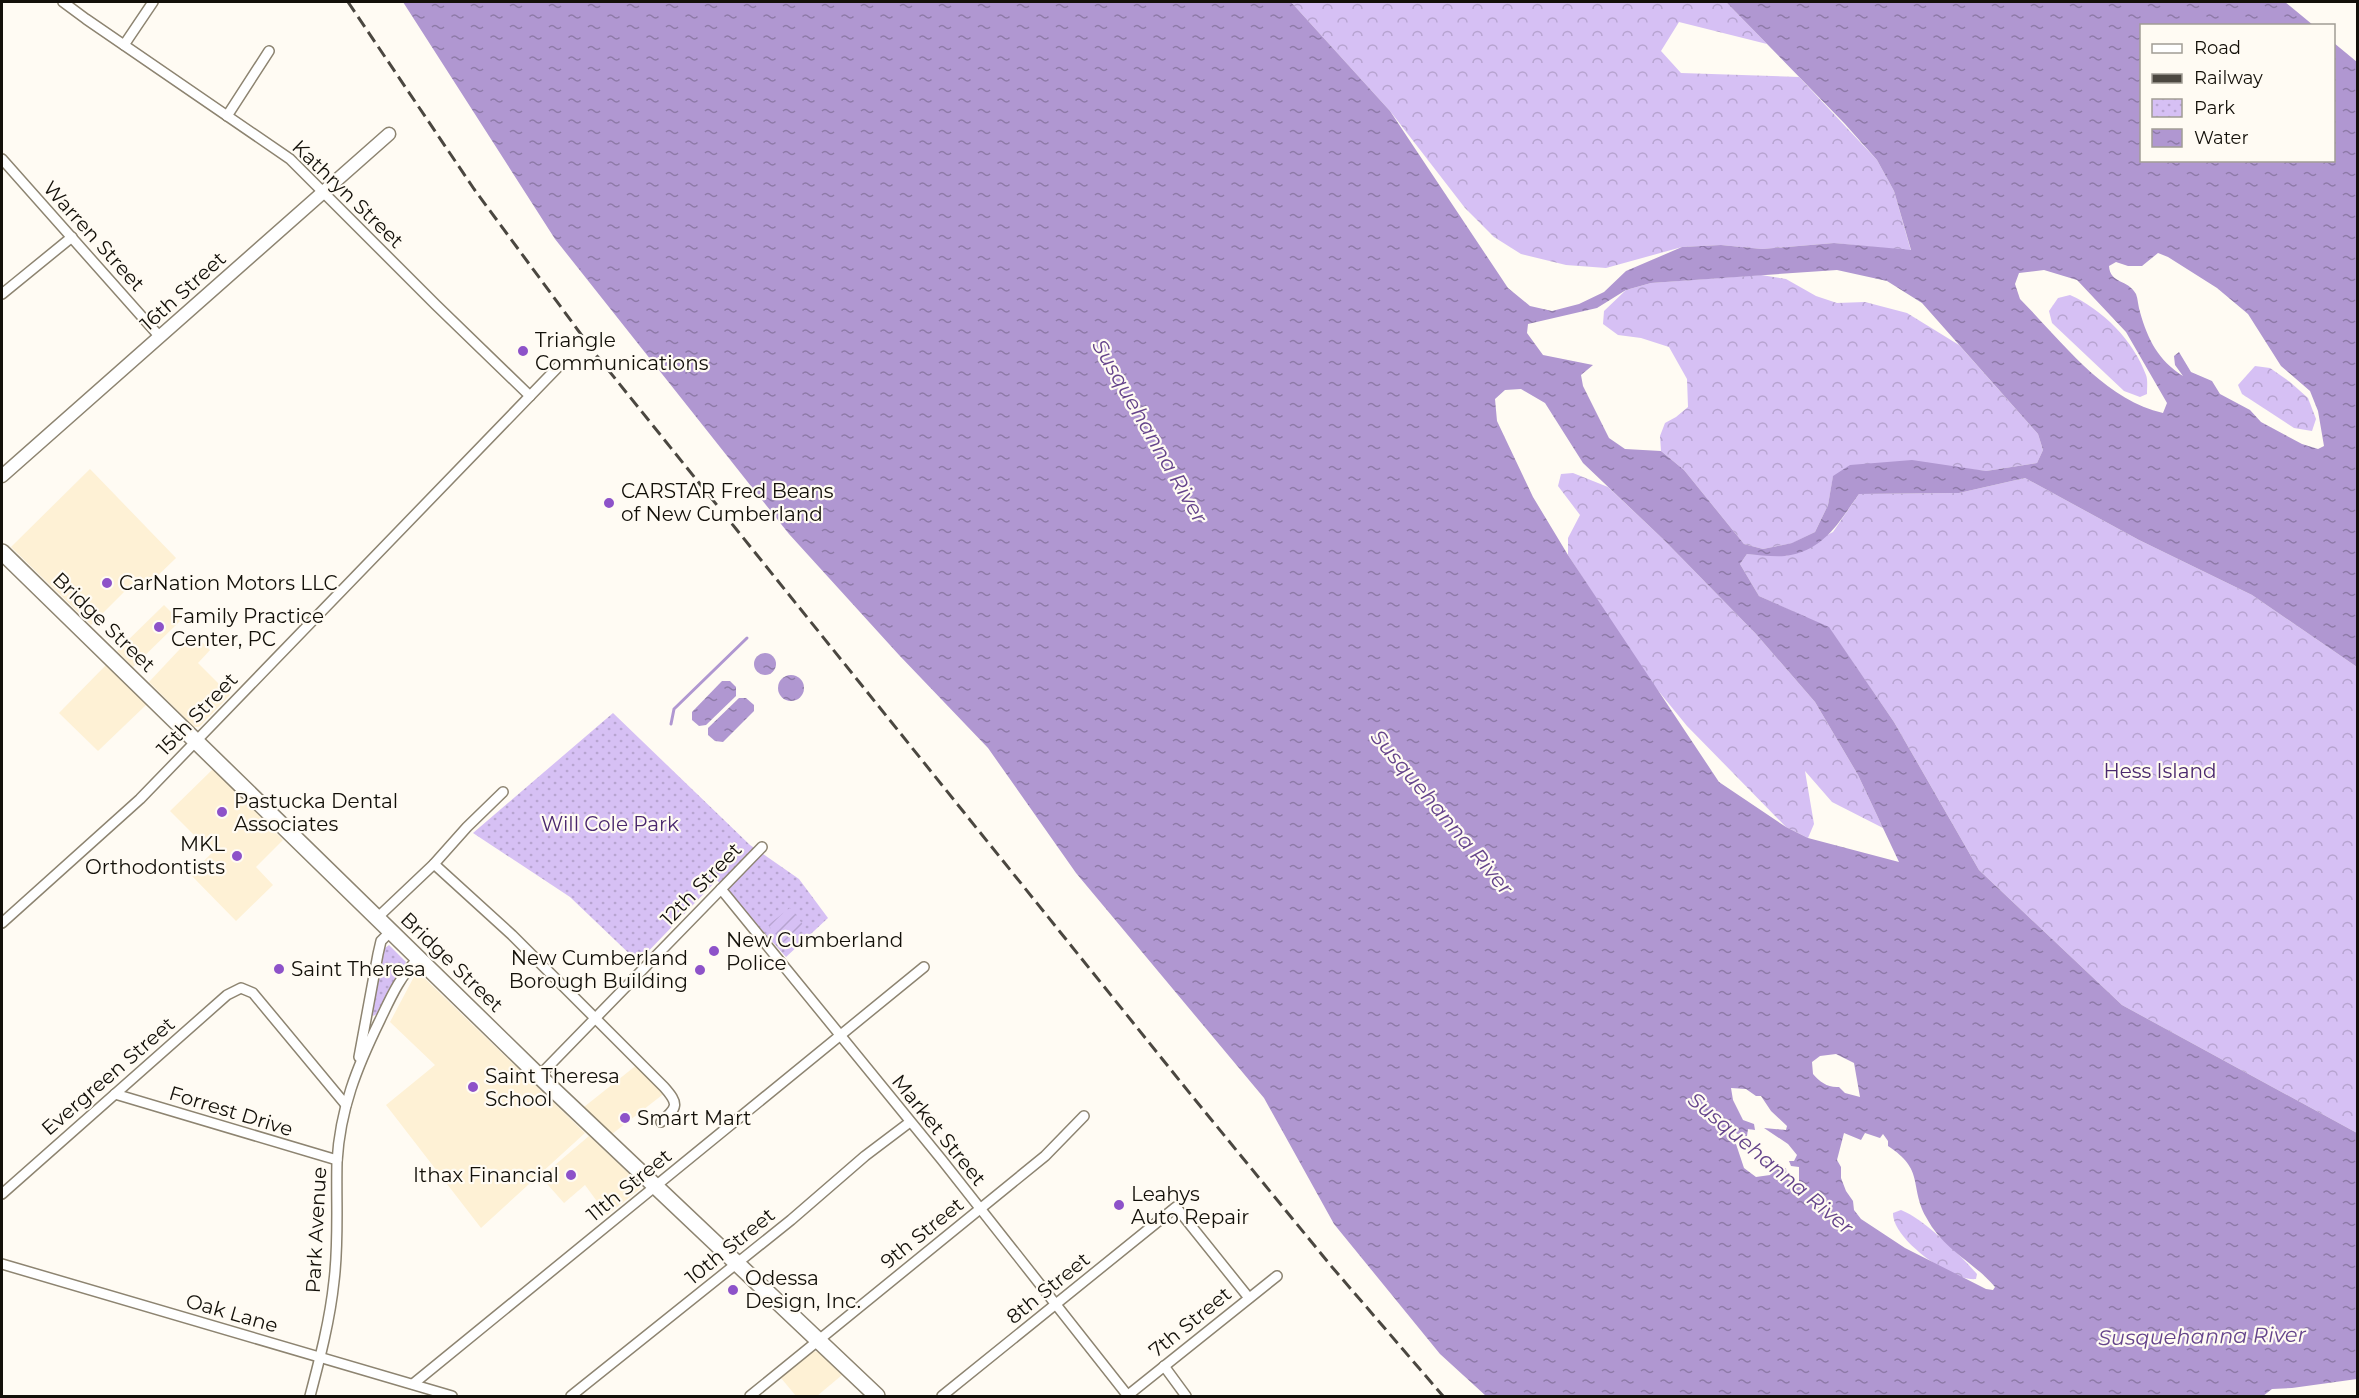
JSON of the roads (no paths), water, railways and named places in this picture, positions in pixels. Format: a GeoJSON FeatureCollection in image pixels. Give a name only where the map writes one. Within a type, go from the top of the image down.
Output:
{"type":"FeatureCollection","features":[{"type":"Feature","properties":{"kind":"main road","name":"Bridge Street"},"geometry":{"type":"LineString","coordinates":[[2,552],[539,1076],[877,1396]]}},
{"type":"Feature","properties":{"kind":"street","name":"Kathryn Street"},"geometry":{"type":"LineString","coordinates":[[63,2],[290,159],[530,396]]}},
{"type":"Feature","properties":{"kind":"street"},"geometry":{"type":"LineString","coordinates":[[124,45],[153,2]]}},
{"type":"Feature","properties":{"kind":"street"},"geometry":{"type":"LineString","coordinates":[[227,116],[269,51]]}},
{"type":"Feature","properties":{"kind":"street","name":"16th Street"},"geometry":{"type":"LineString","coordinates":[[2,476],[389,134]]}},
{"type":"Feature","properties":{"kind":"street","name":"Warren Street"},"geometry":{"type":"LineString","coordinates":[[2,159],[160,337]]}},
{"type":"Feature","properties":{"kind":"street"},"geometry":{"type":"LineString","coordinates":[[2,294],[72,237]]}},
{"type":"Feature","properties":{"kind":"street","name":"15th Street"},"geometry":{"type":"LineString","coordinates":[[2,923],[140,799],[559,366]]}},
{"type":"Feature","properties":{"kind":"street"},"geometry":{"type":"LineString","coordinates":[[377,918],[434,864],[503,792]]}},
{"type":"Feature","properties":{"kind":"street","name":"12th Street"},"geometry":{"type":"LineString","coordinates":[[539,1076],[762,847]]}},
{"type":"Feature","properties":{"kind":"street"},"geometry":{"type":"LineString","coordinates":[[434,864],[512,935],[673,1097],[675,1108],[661,1122]]}},
{"type":"Feature","properties":{"kind":"street","name":"Market Street"},"geometry":{"type":"LineString","coordinates":[[721,889],[980,1208],[1127,1396]]}},
{"type":"Feature","properties":{"kind":"street","name":"Park Avenue"},"geometry":{"type":"LineString","coordinates":[[310,1396],[320,1358],[334,1281],[337,1249],[337,1160],[346,1105],[358,1065],[369,992],[381,941],[391,931]]}},
{"type":"Feature","properties":{"kind":"street","name":"Park Avenue"},"geometry":{"type":"LineString","coordinates":[[358,1065],[402,977],[418,958]]}},
{"type":"Feature","properties":{"kind":"street","name":"11th Street"},"geometry":{"type":"LineString","coordinates":[[412,1384],[924,967]]}},
{"type":"Feature","properties":{"kind":"street","name":"Evergreen Street"},"geometry":{"type":"LineString","coordinates":[[2,1194],[227,995],[241,988],[253,993],[346,1105]]}},
{"type":"Feature","properties":{"kind":"street","name":"Forrest Drive"},"geometry":{"type":"LineString","coordinates":[[115,1094],[337,1160]]}},
{"type":"Feature","properties":{"kind":"street","name":"9th Street"},"geometry":{"type":"LineString","coordinates":[[750,1396],[1045,1156],[1084,1116]]}},
{"type":"Feature","properties":{"kind":"street","name":"10th Street"},"geometry":{"type":"LineString","coordinates":[[571,1396],[910,1122]]}},
{"type":"Feature","properties":{"kind":"street","name":"8th Street"},"geometry":{"type":"LineString","coordinates":[[942,1396],[1176,1207],[1249,1298]]}},
{"type":"Feature","properties":{"kind":"street","name":"Oak Lane"},"geometry":{"type":"LineString","coordinates":[[2,1264],[452,1396]]}},
{"type":"Feature","properties":{"kind":"street","name":"7th Street"},"geometry":{"type":"LineString","coordinates":[[1127,1396],[1277,1276]]}},
{"type":"Feature","properties":{"kind":"street"},"geometry":{"type":"LineString","coordinates":[[1164,1366],[1186,1396]]}},
{"type":"Feature","properties":{"kind":"water","name":"Susquehanna River"},"geometry":{"type":"Polygon","coordinates":[[[403,2],[1291,2],[1390,111],[1508,288],[1530,306],[1552,311],[1579,304],[1604,292],[1626,271],[1682,247],[1721,245],[1762,249],[1834,243],[1911,250],[1894,191],[1877,160],[1726,2],[2285,2],[2312,24],[2140,24],[2140,162],[2335,162],[2335,44],[2357,62],[2357,667],[2252,595],[2139,540],[2025,478],[1959,493],[1859,494],[1829,534],[1810,548],[1785,556],[1747,554],[1740,564],[1759,596],[1829,627],[1894,722],[1979,870],[2122,1005],[2357,1133],[2357,1379],[2272,1389],[2263,1396],[1486,1396],[1440,1354],[1334,1224],[1264,1098],[1076,873],[988,748],[899,655],[789,534],[555,239],[403,2]],[[2158,253],[2142,266],[2128,266],[2116,262],[2109,266],[2110,272],[2116,279],[2133,289],[2147,332],[2155,348],[2174,370],[2183,376],[2175,365],[2174,356],[2179,352],[2191,372],[2212,381],[2220,394],[2250,410],[2261,422],[2302,444],[2318,449],[2324,446],[2318,411],[2310,391],[2281,366],[2248,314],[2217,288],[2168,257],[2158,253]],[[1837,270],[1651,283],[1626,290],[1597,308],[1528,324],[1527,333],[1543,355],[1593,365],[1581,375],[1583,386],[1609,438],[1625,449],[1661,451],[1684,470],[1744,544],[1763,549],[1792,543],[1815,532],[1828,505],[1833,476],[1850,465],[1912,460],[1986,471],[2037,463],[2043,450],[2038,434],[1922,303],[1887,281],[1837,270]],[[2044,270],[2019,273],[2015,284],[2020,299],[2102,382],[2141,406],[2163,413],[2167,403],[2126,332],[2077,280],[2044,270]],[[1521,389],[1505,390],[1495,399],[1497,421],[1533,497],[1568,555],[1719,782],[1786,827],[1808,838],[1899,862],[1858,775],[1815,702],[1756,634],[1664,540],[1583,463],[1545,403],[1521,389]],[[1836,1054],[1820,1056],[1812,1062],[1813,1074],[1821,1082],[1831,1087],[1839,1087],[1845,1093],[1860,1097],[1854,1063],[1836,1054]],[[1731,1088],[1733,1100],[1743,1120],[1754,1124],[1755,1130],[1748,1129],[1747,1136],[1741,1137],[1731,1129],[1744,1168],[1756,1177],[1770,1175],[1770,1169],[1764,1160],[1779,1169],[1786,1168],[1787,1179],[1795,1183],[1799,1182],[1799,1167],[1791,1166],[1789,1161],[1794,1161],[1797,1155],[1788,1144],[1764,1128],[1786,1130],[1787,1126],[1771,1111],[1761,1096],[1756,1096],[1746,1089],[1731,1088]],[[1844,1133],[1837,1160],[1841,1167],[1841,1178],[1846,1191],[1853,1201],[1854,1210],[1861,1219],[1905,1248],[1986,1289],[1993,1290],[1995,1287],[1933,1229],[1921,1206],[1912,1171],[1900,1155],[1888,1146],[1888,1141],[1883,1134],[1880,1138],[1865,1133],[1861,1140],[1844,1133]]]}},
{"type":"Feature","properties":{"kind":"water"},"geometry":{"type":"Polygon","coordinates":[[[765,653],[773,656],[776,664],[773,672],[765,675],[757,672],[754,664],[757,656],[765,653]]]}},
{"type":"Feature","properties":{"kind":"water"},"geometry":{"type":"Polygon","coordinates":[[[791,675],[800,679],[804,688],[800,697],[791,701],[782,697],[778,688],[782,679],[791,675]]]}},
{"type":"Feature","properties":{"kind":"water"},"geometry":{"type":"Polygon","coordinates":[[[722,681],[730,681],[736,687],[736,696],[706,725],[699,726],[692,720],[692,712],[722,681]]]}},
{"type":"Feature","properties":{"kind":"water"},"geometry":{"type":"Polygon","coordinates":[[[739,698],[746,698],[754,705],[754,711],[723,742],[715,741],[708,735],[708,728],[739,698]]]}},
{"type":"Feature","properties":{"kind":"waterway"},"geometry":{"type":"LineString","coordinates":[[671,724],[674,709],[747,638]]}},
{"type":"Feature","properties":{"kind":"railway"},"geometry":{"type":"LineString","coordinates":[[348,2],[474,189],[597,356],[1192,1096],[1332,1267],[1443,1396]]}},
{"type":"Feature","properties":{"kind":"place","name":"Triangle Communications"},"geometry":{"type":"Point","coordinates":[523,351]}},
{"type":"Feature","properties":{"kind":"place","name":"CARSTAR Fred Beans of New Cumberland"},"geometry":{"type":"Point","coordinates":[609,503]}},
{"type":"Feature","properties":{"kind":"place","name":"CarNation Motors LLC"},"geometry":{"type":"Point","coordinates":[107,583]}},
{"type":"Feature","properties":{"kind":"place","name":"Family Practice Center, PC"},"geometry":{"type":"Point","coordinates":[159,627]}},
{"type":"Feature","properties":{"kind":"place","name":"Pastucka Dental Associates"},"geometry":{"type":"Point","coordinates":[222,812]}},
{"type":"Feature","properties":{"kind":"place","name":"MKL Orthodontists"},"geometry":{"type":"Point","coordinates":[237,856]}},
{"type":"Feature","properties":{"kind":"place","name":"New Cumberland Police"},"geometry":{"type":"Point","coordinates":[714,951]}},
{"type":"Feature","properties":{"kind":"place","name":"Saint Theresa"},"geometry":{"type":"Point","coordinates":[279,969]}},
{"type":"Feature","properties":{"kind":"place","name":"New Cumberland Borough Building"},"geometry":{"type":"Point","coordinates":[700,970]}},
{"type":"Feature","properties":{"kind":"place","name":"Saint Theresa School"},"geometry":{"type":"Point","coordinates":[473,1087]}},
{"type":"Feature","properties":{"kind":"place","name":"Smart Mart"},"geometry":{"type":"Point","coordinates":[625,1118]}},
{"type":"Feature","properties":{"kind":"place","name":"Ithax Financial"},"geometry":{"type":"Point","coordinates":[571,1175]}},
{"type":"Feature","properties":{"kind":"place","name":"Leahys Auto Repair"},"geometry":{"type":"Point","coordinates":[1119,1205]}},
{"type":"Feature","properties":{"kind":"place","name":"Odessa Design, Inc."},"geometry":{"type":"Point","coordinates":[733,1290]}},
{"type":"Feature","properties":{"kind":"park label","name":"Hess Island"},"geometry":{"type":"Point","coordinates":[2160,771]}},
{"type":"Feature","properties":{"kind":"park label","name":"Will Cole Park"},"geometry":{"type":"Point","coordinates":[610,824]}}]}
